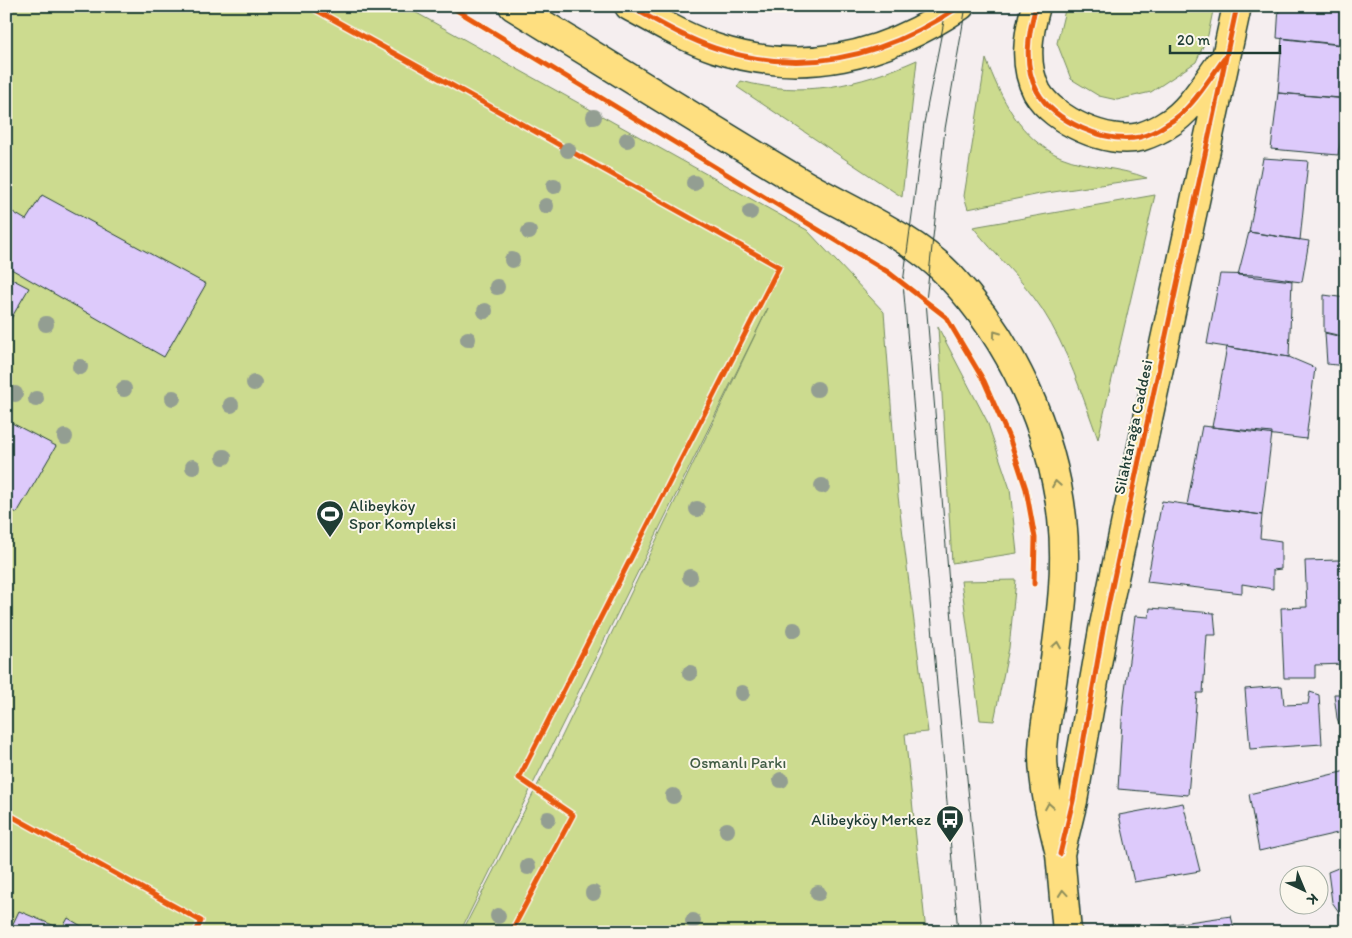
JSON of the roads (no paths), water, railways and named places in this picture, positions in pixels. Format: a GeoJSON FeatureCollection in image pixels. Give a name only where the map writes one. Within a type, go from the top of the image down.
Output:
{"type":"FeatureCollection","features":[{"type":"Feature","properties":{"kind":"main road"},"geometry":{"type":"LineString","coordinates":[[513,6],[803,184],[930,257],[949,275],[999,338],[1019,373],[1040,425],[1055,474],[1062,518],[1064,568],[1062,619],[1043,753],[1049,806],[1060,854]]}},
{"type":"Feature","properties":{"kind":"main road"},"geometry":{"type":"LineString","coordinates":[[629,6],[713,48],[752,58],[801,62],[857,55],[898,41],[960,6]]}},
{"type":"Feature","properties":{"kind":"main road"},"geometry":{"type":"LineString","coordinates":[[1036,6],[1028,34],[1028,62],[1037,92],[1056,114],[1083,130],[1109,136],[1140,137],[1169,124],[1195,98],[1229,52]]}},
{"type":"Feature","properties":{"kind":"main road","name":"Silahtarağa Caddesi"},"geometry":{"type":"LineString","coordinates":[[1066,932],[1060,854],[1074,800],[1103,630],[1229,52],[1237,6]]}},
{"type":"Feature","properties":{"kind":"tram line"},"geometry":{"type":"LineString","coordinates":[[947,6],[924,123],[903,283],[958,932]]}},
{"type":"Feature","properties":{"kind":"tram line"},"geometry":{"type":"LineString","coordinates":[[966,6],[945,129],[926,301],[954,645],[982,932]]}},
{"type":"Feature","properties":{"kind":"place","name":"Alibeyköy Spor Kompleksi"},"geometry":{"type":"Point","coordinates":[330,538]}},
{"type":"Feature","properties":{"kind":"place","name":"Alibeyköy Merkez"},"geometry":{"type":"Point","coordinates":[950,843]}},
{"type":"Feature","properties":{"kind":"park label","name":"Osmanlı Parkı"},"geometry":{"type":"Point","coordinates":[738,762]}}]}
